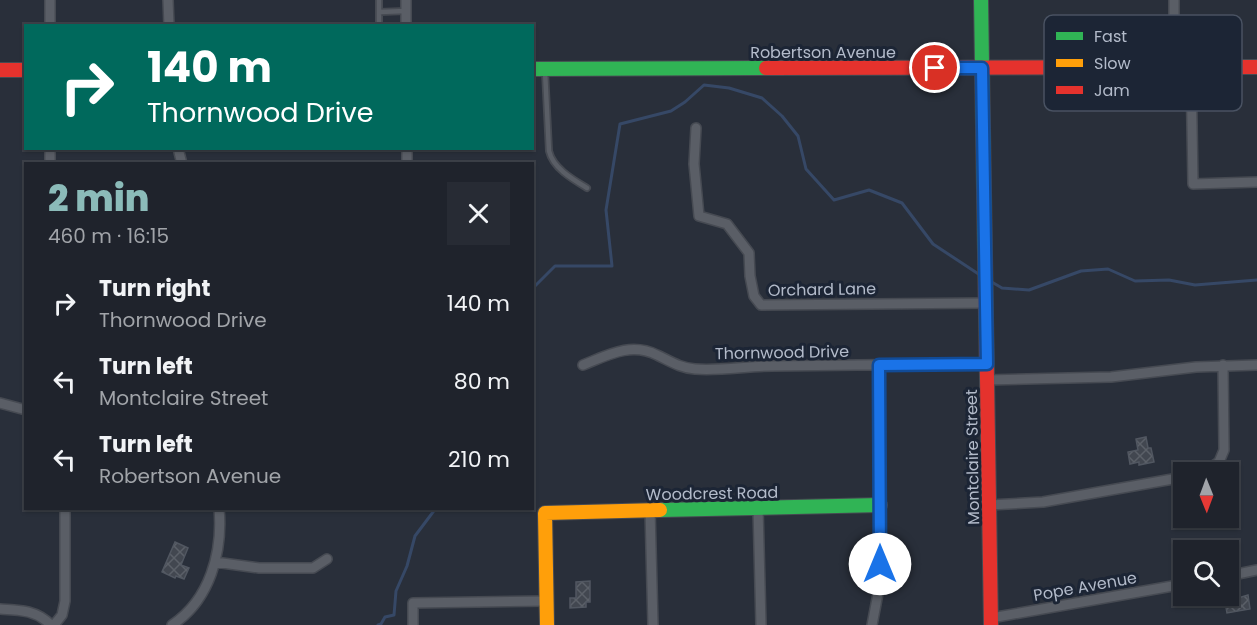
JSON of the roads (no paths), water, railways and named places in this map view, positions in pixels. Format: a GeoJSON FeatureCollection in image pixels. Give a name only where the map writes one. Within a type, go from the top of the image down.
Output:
{"type":"FeatureCollection","features":[{"type":"Feature","properties":{"kind":"street"},"geometry":{"type":"LineString","coordinates":[[50,0],[50,24]]}},
{"type":"Feature","properties":{"kind":"street"},"geometry":{"type":"LineString","coordinates":[[168,0],[169,24]]}},
{"type":"Feature","properties":{"kind":"street"},"geometry":{"type":"LineString","coordinates":[[405,0],[406,24]]}},
{"type":"Feature","properties":{"kind":"street","name":"Montclaire Street"},"geometry":{"type":"LineString","coordinates":[[981,0],[991,622]]}},
{"type":"Feature","properties":{"kind":"street","name":"Robertson Avenue"},"geometry":{"type":"LineString","coordinates":[[539,69],[1044,68]]}},
{"type":"Feature","properties":{"kind":"street"},"geometry":{"type":"LineString","coordinates":[[0,70],[24,70]]}},
{"type":"Feature","properties":{"kind":"street"},"geometry":{"type":"LineString","coordinates":[[1192,111],[1193,184],[1257,182]]}},
{"type":"Feature","properties":{"kind":"street","name":"Orchard Lane"},"geometry":{"type":"LineString","coordinates":[[696,128],[694,164],[696,207],[699,216],[727,224],[737,235],[749,253],[754,296],[760,305],[986,303]]}},
{"type":"Feature","properties":{"kind":"street","name":"Thornwood Drive"},"geometry":{"type":"LineString","coordinates":[[584,365],[613,352],[627,349],[656,354],[675,364],[696,369],[758,366],[987,364]]}},
{"type":"Feature","properties":{"kind":"street"},"geometry":{"type":"LineString","coordinates":[[872,625],[880,583],[879,365]]}},
{"type":"Feature","properties":{"kind":"street"},"geometry":{"type":"LineString","coordinates":[[1219,462],[1224,450],[1223,365]]}},
{"type":"Feature","properties":{"kind":"street"},"geometry":{"type":"LineString","coordinates":[[987,380],[1111,377],[1223,365],[1257,365]]}},
{"type":"Feature","properties":{"kind":"street"},"geometry":{"type":"LineString","coordinates":[[0,403],[24,409]]}},
{"type":"Feature","properties":{"kind":"street"},"geometry":{"type":"LineString","coordinates":[[989,505],[1043,502],[1173,479]]}},
{"type":"Feature","properties":{"kind":"street","name":"Woodcrest Road"},"geometry":{"type":"LineString","coordinates":[[547,602],[545,513],[880,506]]}},
{"type":"Feature","properties":{"kind":"street"},"geometry":{"type":"LineString","coordinates":[[758,508],[761,625]]}},
{"type":"Feature","properties":{"kind":"street"},"geometry":{"type":"LineString","coordinates":[[0,609],[31,612],[52,625],[62,615],[65,602],[65,510]]}},
{"type":"Feature","properties":{"kind":"street"},"geometry":{"type":"LineString","coordinates":[[172,625],[197,602],[211,576],[219,534],[219,510]]}},
{"type":"Feature","properties":{"kind":"street"},"geometry":{"type":"LineString","coordinates":[[650,510],[653,625]]}},
{"type":"Feature","properties":{"kind":"street"},"geometry":{"type":"LineString","coordinates":[[215,562],[259,568],[313,568],[327,559]]}},
{"type":"Feature","properties":{"kind":"street"},"geometry":{"type":"LineString","coordinates":[[1239,574],[1257,570]]}},
{"type":"Feature","properties":{"kind":"street","name":"Pope Avenue"},"geometry":{"type":"LineString","coordinates":[[991,622],[1173,586]]}},
{"type":"Feature","properties":{"kind":"street"},"geometry":{"type":"LineString","coordinates":[[413,625],[412,603],[547,602],[547,625]]}},
{"type":"Feature","properties":{"kind":"lane"},"geometry":{"type":"LineString","coordinates":[[379,0],[379,24]]}},
{"type":"Feature","properties":{"kind":"lane"},"geometry":{"type":"LineString","coordinates":[[379,12],[406,11]]}},
{"type":"Feature","properties":{"kind":"lane"},"geometry":{"type":"LineString","coordinates":[[539,69],[550,159],[557,167],[587,188]]}},
{"type":"Feature","properties":{"kind":"waterway"},"geometry":{"type":"LineString","coordinates":[[534,287],[555,266],[612,266],[606,210],[620,124],[671,111],[704,85],[729,88],[762,98],[782,116],[798,136],[806,169],[834,200],[869,190],[902,203],[933,244],[980,275]]}},
{"type":"Feature","properties":{"kind":"waterway"},"geometry":{"type":"LineString","coordinates":[[990,281],[1002,288],[1029,290],[1081,271],[1108,269],[1135,281],[1169,280],[1195,285],[1257,280]]}},
{"type":"Feature","properties":{"kind":"waterway"},"geometry":{"type":"LineString","coordinates":[[378,625],[385,617],[394,615],[396,591],[407,566],[415,536],[434,510]]}}]}
